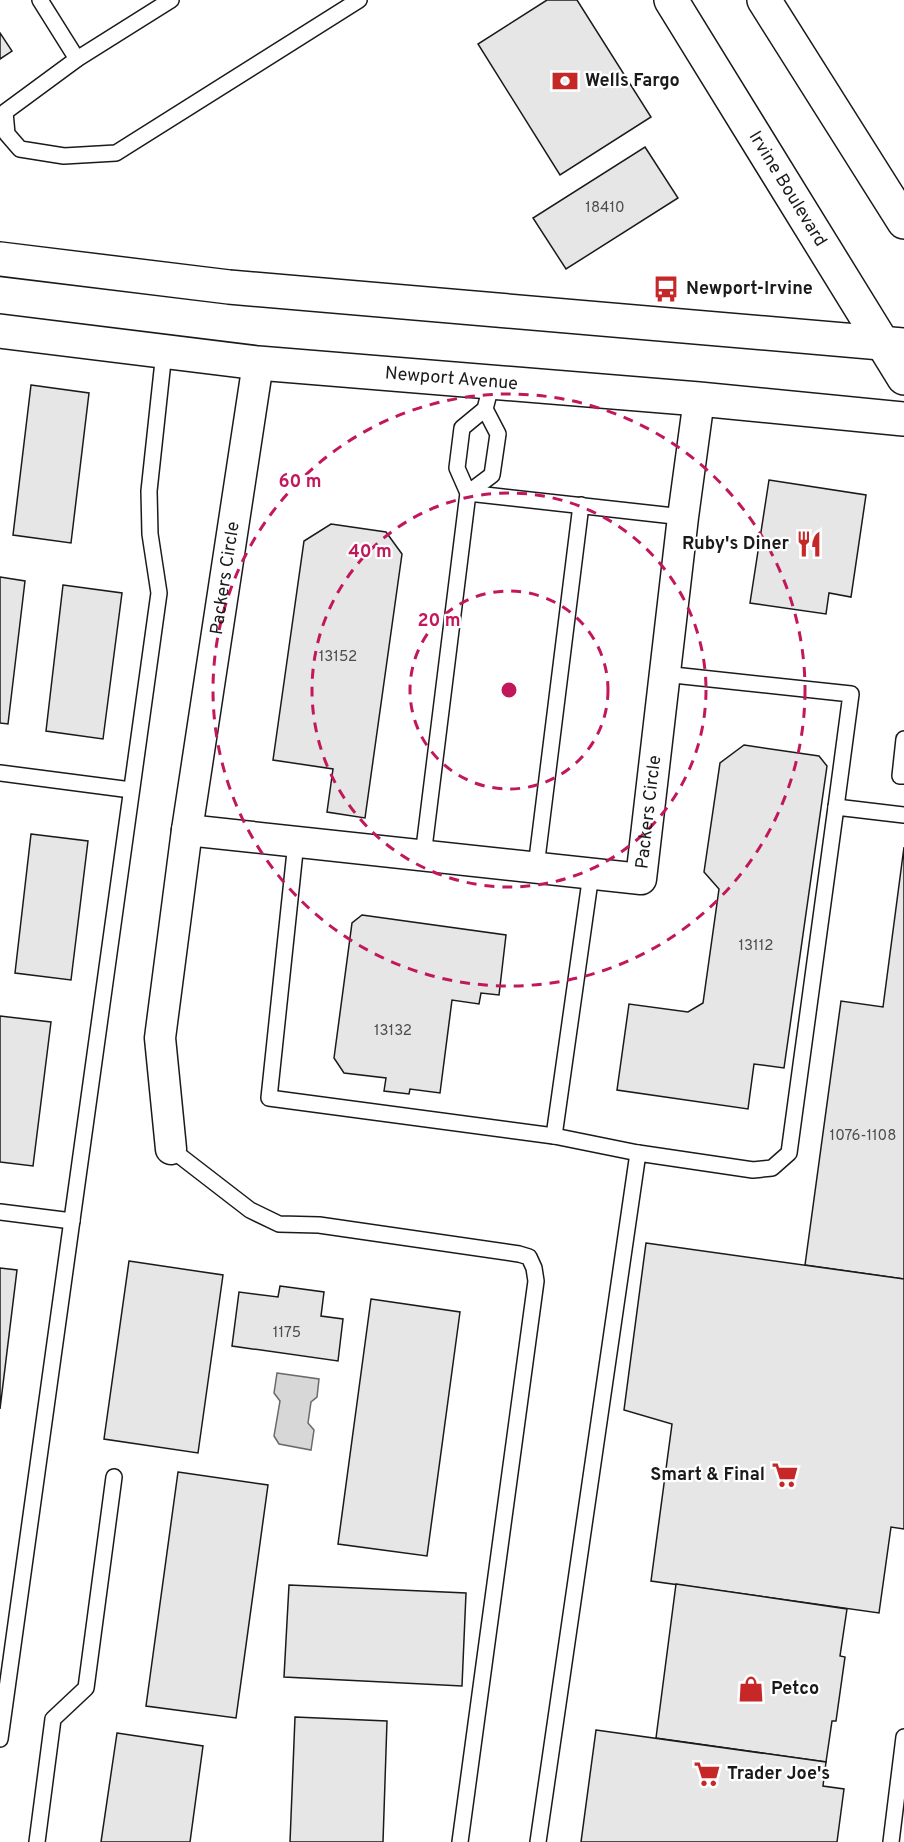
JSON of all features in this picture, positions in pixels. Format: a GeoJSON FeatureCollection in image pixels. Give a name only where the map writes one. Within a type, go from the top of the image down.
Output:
{"type":"FeatureCollection","features":[{"type":"Feature","properties":{"kind":"main road","name":"Irvine Boulevard"},"geometry":{"type":"LineString","coordinates":[[671,0],[893,344],[904,378]]}},
{"type":"Feature","properties":{"kind":"main road"},"geometry":{"type":"LineString","coordinates":[[764,0],[904,222]]}},
{"type":"Feature","properties":{"kind":"main road"},"geometry":{"type":"LineString","coordinates":[[0,259],[230,287],[893,344]]}},
{"type":"Feature","properties":{"kind":"main road","name":"Newport Avenue"},"geometry":{"type":"LineString","coordinates":[[0,331],[489,395],[699,399],[904,419]]}},
{"type":"Feature","properties":{"kind":"street","name":"Packers Circle"},"geometry":{"type":"LineString","coordinates":[[171,1149],[160,1038],[187,830],[258,363]]}},
{"type":"Feature","properties":{"kind":"street","name":"Packers Circle"},"geometry":{"type":"LineString","coordinates":[[187,830],[641,879],[699,399]]}},
{"type":"Feature","properties":{"kind":"lane"},"geometry":{"type":"LineString","coordinates":[[40,0],[77,59]]}},
{"type":"Feature","properties":{"kind":"lane"},"geometry":{"type":"LineString","coordinates":[[171,0],[77,59],[5,112],[7,134],[20,149],[64,156],[116,153],[359,0]]}},
{"type":"Feature","properties":{"kind":"lane"},"geometry":{"type":"LineString","coordinates":[[0,1739],[6,1652],[72,1221],[159,593],[150,534],[149,491],[164,352]]}},
{"type":"Feature","properties":{"kind":"lane"},"geometry":{"type":"LineString","coordinates":[[423,855],[468,493],[457,468],[462,428],[489,395]]}},
{"type":"Feature","properties":{"kind":"lane"},"geometry":{"type":"LineString","coordinates":[[468,493],[492,475],[498,435],[489,395]]}},
{"type":"Feature","properties":{"kind":"lane"},"geometry":{"type":"LineString","coordinates":[[468,493],[683,517]]}},
{"type":"Feature","properties":{"kind":"lane"},"geometry":{"type":"LineString","coordinates":[[536,867],[581,505]]}},
{"type":"Feature","properties":{"kind":"lane"},"geometry":{"type":"LineString","coordinates":[[296,842],[269,1098],[554,1137],[638,1153],[753,1170],[772,1168],[789,1153],[851,694],[664,674]]}},
{"type":"Feature","properties":{"kind":"lane"},"geometry":{"type":"LineString","coordinates":[[904,739],[900,776],[904,777]]}},
{"type":"Feature","properties":{"kind":"lane"},"geometry":{"type":"LineString","coordinates":[[0,773],[131,790]]}},
{"type":"Feature","properties":{"kind":"lane"},"geometry":{"type":"LineString","coordinates":[[836,807],[904,815]]}},
{"type":"Feature","properties":{"kind":"lane"},"geometry":{"type":"LineString","coordinates":[[554,1137],[591,874]]}},
{"type":"Feature","properties":{"kind":"lane"},"geometry":{"type":"LineString","coordinates":[[171,1149],[250,1210],[279,1224],[320,1225],[519,1254],[529,1257],[534,1268],[536,1281],[459,1842]]}},
{"type":"Feature","properties":{"kind":"lane"},"geometry":{"type":"LineString","coordinates":[[538,1842],[638,1153]]}},
{"type":"Feature","properties":{"kind":"lane"},"geometry":{"type":"LineString","coordinates":[[0,1212],[72,1221]]}},
{"type":"Feature","properties":{"kind":"lane"},"geometry":{"type":"LineString","coordinates":[[37,1842],[53,1719],[86,1688],[114,1477]]}},
{"type":"Feature","properties":{"kind":"lane"},"geometry":{"type":"LineString","coordinates":[[891,1842],[904,1737]]}},
{"type":"Feature","properties":{"kind":"shaded area"},"geometry":{"type":"Polygon","coordinates":[[[277,1373],[319,1379],[317,1397],[311,1402],[308,1423],[314,1430],[311,1450],[279,1444],[274,1436],[280,1401],[274,1393],[277,1373]]]}},
{"type":"Feature","properties":{"kind":"building","name":"Wells Fargo"},"geometry":{"type":"Polygon","coordinates":[[[547,0],[577,0],[651,117],[560,175],[478,44],[547,0]]]}},
{"type":"Feature","properties":{"kind":"building"},"geometry":{"type":"Polygon","coordinates":[[[0,33],[12,51],[0,59],[0,33]]]}},
{"type":"Feature","properties":{"kind":"building"},"geometry":{"type":"Polygon","coordinates":[[[645,147],[678,198],[566,269],[533,218],[645,147]]]}},
{"type":"Feature","properties":{"kind":"building"},"geometry":{"type":"Polygon","coordinates":[[[31,385],[89,393],[71,543],[13,535],[31,385]]]}},
{"type":"Feature","properties":{"kind":"building","name":"Ruby's Diner"},"geometry":{"type":"Polygon","coordinates":[[[769,480],[866,495],[851,597],[829,593],[826,614],[750,603],[769,480]]]}},
{"type":"Feature","properties":{"kind":"building"},"geometry":{"type":"Polygon","coordinates":[[[331,524],[386,532],[402,554],[365,818],[327,812],[333,769],[273,760],[304,541],[331,524]]]}},
{"type":"Feature","properties":{"kind":"building"},"geometry":{"type":"Polygon","coordinates":[[[0,577],[25,581],[8,724],[0,723],[0,577]]]}},
{"type":"Feature","properties":{"kind":"building"},"geometry":{"type":"Polygon","coordinates":[[[63,585],[122,593],[103,739],[46,731],[63,585]]]}},
{"type":"Feature","properties":{"kind":"building"},"geometry":{"type":"Polygon","coordinates":[[[744,745],[819,756],[827,766],[784,1068],[754,1064],[748,1109],[617,1090],[629,1004],[688,1012],[703,1003],[719,889],[704,872],[720,763],[744,745]]]}},
{"type":"Feature","properties":{"kind":"building"},"geometry":{"type":"Polygon","coordinates":[[[31,834],[88,841],[71,980],[15,973],[31,834]]]}},
{"type":"Feature","properties":{"kind":"building"},"geometry":{"type":"Polygon","coordinates":[[[904,847],[904,1279],[805,1265],[841,1001],[883,1007],[904,847]]]}},
{"type":"Feature","properties":{"kind":"building"},"geometry":{"type":"Polygon","coordinates":[[[362,915],[506,935],[499,995],[481,993],[479,1004],[452,1000],[440,1093],[410,1089],[409,1094],[384,1091],[386,1078],[344,1073],[334,1058],[352,923],[362,915]]]}},
{"type":"Feature","properties":{"kind":"building"},"geometry":{"type":"Polygon","coordinates":[[[0,1016],[51,1022],[33,1166],[0,1162],[0,1016]]]}},
{"type":"Feature","properties":{"kind":"building","name":"Smart & Final"},"geometry":{"type":"Polygon","coordinates":[[[646,1243],[904,1279],[904,1529],[891,1527],[879,1613],[651,1581],[672,1424],[624,1410],[646,1243]]]}},
{"type":"Feature","properties":{"kind":"building"},"geometry":{"type":"Polygon","coordinates":[[[129,1261],[223,1275],[198,1453],[104,1439],[129,1261]]]}},
{"type":"Feature","properties":{"kind":"building"},"geometry":{"type":"Polygon","coordinates":[[[0,1268],[17,1270],[0,1409],[0,1268]]]}},
{"type":"Feature","properties":{"kind":"building"},"geometry":{"type":"Polygon","coordinates":[[[280,1286],[324,1292],[321,1316],[343,1319],[338,1361],[232,1346],[239,1292],[278,1297],[280,1286]]]}},
{"type":"Feature","properties":{"kind":"building"},"geometry":{"type":"Polygon","coordinates":[[[371,1299],[460,1312],[427,1556],[338,1544],[371,1299]]]}},
{"type":"Feature","properties":{"kind":"building"},"geometry":{"type":"Polygon","coordinates":[[[178,1472],[268,1485],[236,1718],[146,1706],[178,1472]]]}},
{"type":"Feature","properties":{"kind":"building","name":"Petco"},"geometry":{"type":"Polygon","coordinates":[[[676,1584],[847,1609],[840,1656],[845,1657],[836,1721],[832,1721],[826,1762],[656,1738],[676,1584]]]}},
{"type":"Feature","properties":{"kind":"building"},"geometry":{"type":"Polygon","coordinates":[[[289,1585],[466,1593],[462,1686],[284,1677],[289,1585]]]}},
{"type":"Feature","properties":{"kind":"building"},"geometry":{"type":"Polygon","coordinates":[[[295,1717],[387,1721],[383,1842],[290,1842],[295,1717]]]}},
{"type":"Feature","properties":{"kind":"building","name":"Trader Joe's"},"geometry":{"type":"Polygon","coordinates":[[[596,1730],[826,1762],[823,1786],[844,1789],[837,1842],[581,1842],[596,1730]]]}},
{"type":"Feature","properties":{"kind":"building"},"geometry":{"type":"Polygon","coordinates":[[[117,1733],[203,1746],[190,1842],[101,1842],[117,1733]]]}},
{"type":"Feature","properties":{"kind":"place","name":"Wells Fargo"},"geometry":{"type":"Point","coordinates":[565,81]}},
{"type":"Feature","properties":{"kind":"place","name":"Newport-Irvine"},"geometry":{"type":"Point","coordinates":[666,289]}},
{"type":"Feature","properties":{"kind":"place","name":"Ruby's Diner"},"geometry":{"type":"Point","coordinates":[809,544]}},
{"type":"Feature","properties":{"kind":"place","name":"Smart & Final"},"geometry":{"type":"Point","coordinates":[785,1475]}},
{"type":"Feature","properties":{"kind":"place","name":"Petco"},"geometry":{"type":"Point","coordinates":[751,1689]}},
{"type":"Feature","properties":{"kind":"place","name":"Trader Joe's"},"geometry":{"type":"Point","coordinates":[707,1774]}}]}
